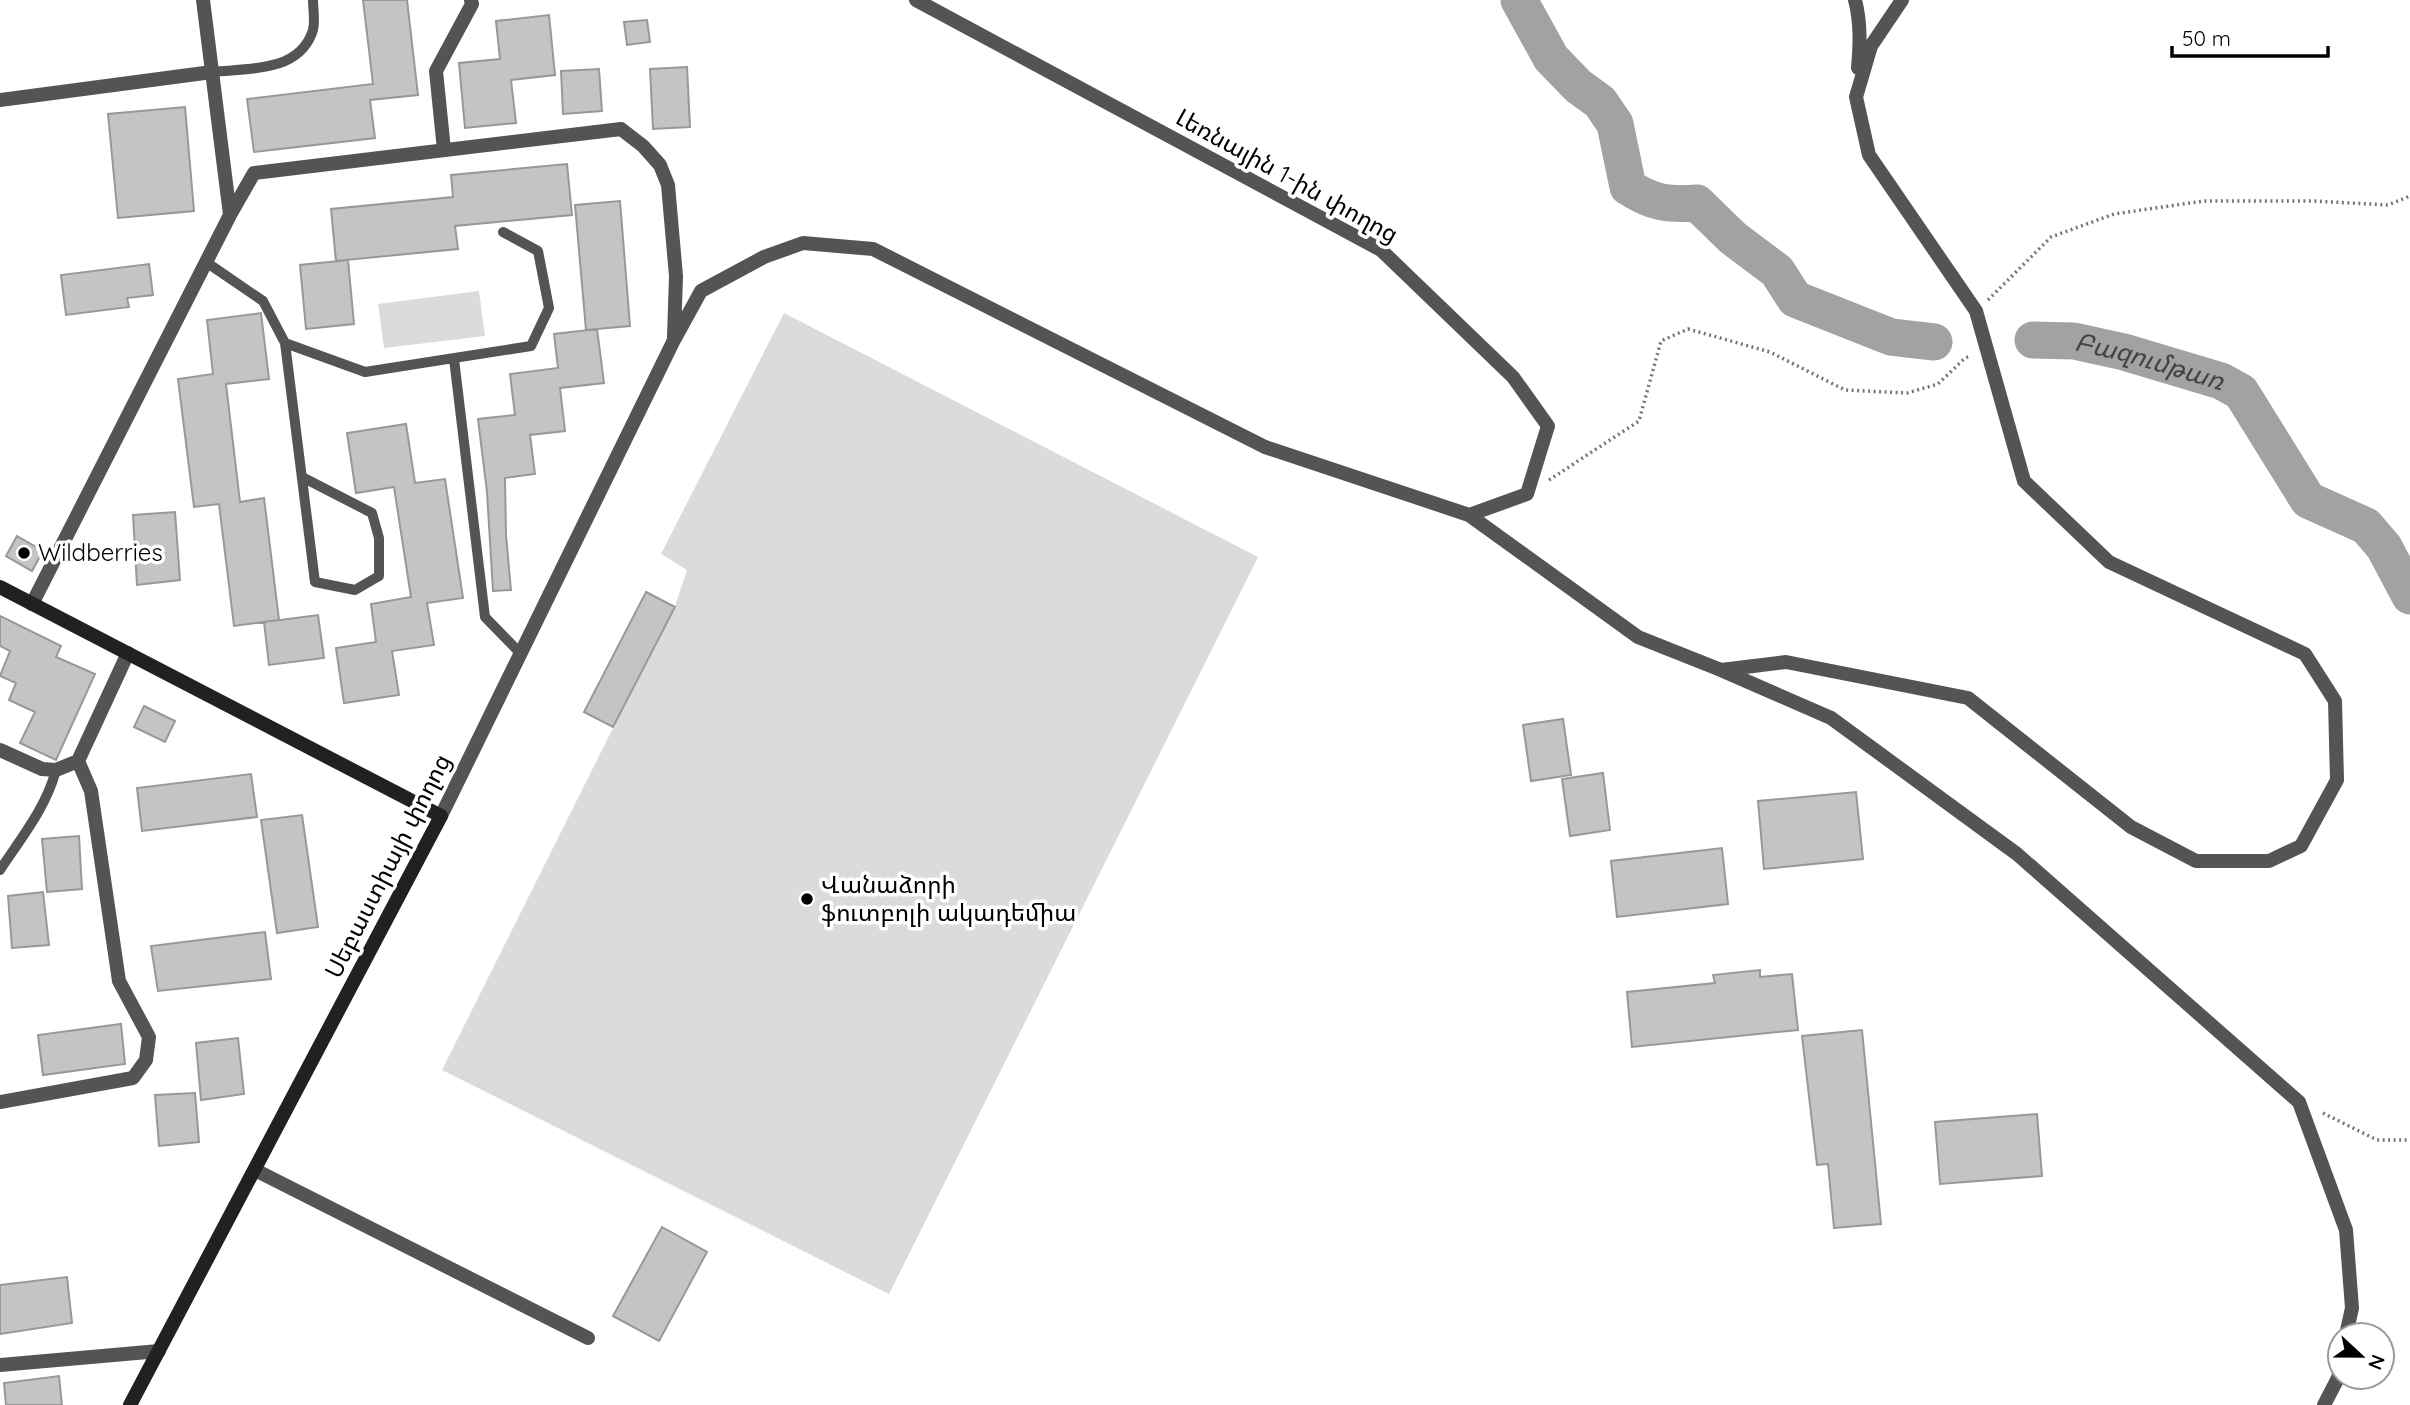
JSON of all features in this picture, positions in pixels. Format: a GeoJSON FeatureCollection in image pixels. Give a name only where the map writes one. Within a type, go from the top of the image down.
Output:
{"type":"FeatureCollection","features":[{"type":"Feature","properties":{"kind":"street"},"geometry":{"type":"LineString","coordinates":[[203,0],[230,215]]}},
{"type":"Feature","properties":{"kind":"street"},"geometry":{"type":"LineString","coordinates":[[444,150],[436,71],[472,4],[471,0]]}},
{"type":"Feature","properties":{"kind":"street","name":"Լեռնային 1-ին փողոց"},"geometry":{"type":"LineString","coordinates":[[916,0],[1381,250],[1513,377],[1548,426],[1527,494]]}},
{"type":"Feature","properties":{"kind":"street"},"geometry":{"type":"LineString","coordinates":[[1721,670],[1786,662],[1968,698],[2131,827],[2196,861],[2269,861],[2301,846],[2337,780],[2335,701],[2305,654],[2109,562],[2024,481],[1976,311],[1869,155],[1856,97],[1860,42],[1859,15],[1855,0]]}},
{"type":"Feature","properties":{"kind":"street"},"geometry":{"type":"LineString","coordinates":[[1856,97],[1871,46],[1902,0]]}},
{"type":"Feature","properties":{"kind":"street"},"geometry":{"type":"LineString","coordinates":[[0,100],[212,72]]}},
{"type":"Feature","properties":{"kind":"street"},"geometry":{"type":"LineString","coordinates":[[32,604],[230,215],[254,173],[621,129],[643,146],[660,165],[668,185],[676,276],[673,341]]}},
{"type":"Feature","properties":{"kind":"street","name":"Սեբաստիայի փողոց"},"geometry":{"type":"LineString","coordinates":[[130,1405],[441,816],[673,341],[701,291],[764,257],[803,243],[873,248],[1265,447],[1469,515],[1638,637],[1830,718],[2017,854],[2299,1102]]}},
{"type":"Feature","properties":{"kind":"street"},"geometry":{"type":"LineString","coordinates":[[1469,515],[1527,494]]}},
{"type":"Feature","properties":{"kind":"street"},"geometry":{"type":"LineString","coordinates":[[0,587],[441,816]]}},
{"type":"Feature","properties":{"kind":"street"},"geometry":{"type":"LineString","coordinates":[[0,750],[42,769],[55,770],[78,761],[128,653]]}},
{"type":"Feature","properties":{"kind":"street"},"geometry":{"type":"LineString","coordinates":[[0,1102],[133,1078],[146,1060],[149,1037],[119,981],[91,791],[78,761]]}},
{"type":"Feature","properties":{"kind":"street"},"geometry":{"type":"LineString","coordinates":[[2299,1102],[2346,1230],[2352,1308],[2349,1321]]}},
{"type":"Feature","properties":{"kind":"street"},"geometry":{"type":"LineString","coordinates":[[254,1170],[588,1338]]}},
{"type":"Feature","properties":{"kind":"street"},"geometry":{"type":"LineString","coordinates":[[0,1365],[159,1351]]}},
{"type":"Feature","properties":{"kind":"lane"},"geometry":{"type":"LineString","coordinates":[[212,72],[282,64],[300,53],[313,31],[313,0]]}},
{"type":"Feature","properties":{"kind":"lane"},"geometry":{"type":"LineString","coordinates":[[285,343],[365,372],[531,346],[549,308],[538,251],[503,232]]}},
{"type":"Feature","properties":{"kind":"lane"},"geometry":{"type":"LineString","coordinates":[[206,262],[263,301],[285,343],[315,582],[355,590],[379,576],[379,538],[372,513],[302,477]]}},
{"type":"Feature","properties":{"kind":"lane"},"geometry":{"type":"LineString","coordinates":[[454,359],[485,617],[521,654]]}},
{"type":"Feature","properties":{"kind":"lane"},"geometry":{"type":"LineString","coordinates":[[0,870],[45,801],[55,770]]}},
{"type":"Feature","properties":{"kind":"path"},"geometry":{"type":"LineString","coordinates":[[1976,311],[2051,237],[2115,214],[2204,201],[2313,201],[2388,205],[2410,196]]}},
{"type":"Feature","properties":{"kind":"path"},"geometry":{"type":"LineString","coordinates":[[1527,494],[1639,421],[1661,341],[1688,329],[1770,352],[1845,390],[1907,393],[1938,384],[1965,358],[1987,349]]}},
{"type":"Feature","properties":{"kind":"path"},"geometry":{"type":"LineString","coordinates":[[2299,1102],[2377,1140],[2410,1140]]}},
{"type":"Feature","properties":{"kind":"shaded area"},"geometry":{"type":"Polygon","coordinates":[[[479,291],[485,336],[384,348],[378,304],[479,291]]]}},
{"type":"Feature","properties":{"kind":"shaded area","name":"Վանաձորի ֆուտբոլի ակադեմիա"},"geometry":{"type":"Polygon","coordinates":[[[784,313],[1258,557],[889,1294],[442,1070],[613,728],[584,712],[646,592],[675,606],[687,570],[661,554],[784,313]]]}},
{"type":"Feature","properties":{"kind":"building"},"geometry":{"type":"Polygon","coordinates":[[[363,0],[407,0],[418,95],[370,100],[375,138],[254,152],[247,99],[373,84],[363,0]]]}},
{"type":"Feature","properties":{"kind":"building"},"geometry":{"type":"Polygon","coordinates":[[[549,15],[555,75],[511,80],[516,123],[465,128],[459,63],[500,59],[496,21],[549,15]]]}},
{"type":"Feature","properties":{"kind":"building"},"geometry":{"type":"Polygon","coordinates":[[[647,20],[650,42],[627,45],[624,22],[647,20]]]}},
{"type":"Feature","properties":{"kind":"building"},"geometry":{"type":"Polygon","coordinates":[[[687,67],[690,127],[653,129],[650,69],[687,67]]]}},
{"type":"Feature","properties":{"kind":"building"},"geometry":{"type":"Polygon","coordinates":[[[599,69],[602,111],[563,114],[561,71],[599,69]]]}},
{"type":"Feature","properties":{"kind":"building"},"geometry":{"type":"Polygon","coordinates":[[[185,107],[194,211],[118,218],[108,114],[185,107]]]}},
{"type":"Feature","properties":{"kind":"building"},"geometry":{"type":"Polygon","coordinates":[[[567,164],[572,215],[455,226],[458,249],[336,261],[331,209],[453,197],[451,175],[567,164]]]}},
{"type":"Feature","properties":{"kind":"building"},"geometry":{"type":"Polygon","coordinates":[[[620,201],[630,326],[586,330],[575,205],[620,201]]]}},
{"type":"Feature","properties":{"kind":"building"},"geometry":{"type":"Polygon","coordinates":[[[348,260],[354,324],[306,329],[300,265],[348,260]]]}},
{"type":"Feature","properties":{"kind":"building"},"geometry":{"type":"Polygon","coordinates":[[[149,264],[153,295],[127,298],[129,307],[66,315],[61,275],[149,264]]]}},
{"type":"Feature","properties":{"kind":"building"},"geometry":{"type":"Polygon","coordinates":[[[261,313],[269,379],[226,384],[240,502],[264,498],[279,620],[234,626],[219,504],[194,507],[178,379],[213,374],[207,320],[261,313]]]}},
{"type":"Feature","properties":{"kind":"building"},"geometry":{"type":"Polygon","coordinates":[[[597,329],[604,383],[560,388],[565,431],[530,435],[535,474],[505,478],[511,590],[493,591],[487,492],[478,419],[515,415],[510,374],[558,368],[554,334],[597,329]]]}},
{"type":"Feature","properties":{"kind":"building"},"geometry":{"type":"Polygon","coordinates":[[[406,424],[415,483],[445,479],[463,598],[427,603],[434,645],[392,651],[399,695],[344,703],[336,648],[376,642],[371,604],[411,597],[394,487],[356,493],[347,433],[406,424]]]}},
{"type":"Feature","properties":{"kind":"building"},"geometry":{"type":"Polygon","coordinates":[[[175,512],[180,580],[137,585],[133,515],[175,512]]]}},
{"type":"Feature","properties":{"kind":"building","name":"Wildberries"},"geometry":{"type":"Polygon","coordinates":[[[17,536],[43,551],[32,571],[6,556],[17,536]]]}},
{"type":"Feature","properties":{"kind":"building"},"geometry":{"type":"Polygon","coordinates":[[[646,592],[675,607],[613,727],[584,712],[646,592]]]}},
{"type":"Feature","properties":{"kind":"building"},"geometry":{"type":"Polygon","coordinates":[[[318,615],[324,658],[269,665],[264,622],[318,615]]]}},
{"type":"Feature","properties":{"kind":"building"},"geometry":{"type":"Polygon","coordinates":[[[0,616],[61,646],[56,657],[95,674],[56,760],[20,743],[35,712],[9,700],[16,683],[0,676],[10,651],[0,646],[0,616]]]}},
{"type":"Feature","properties":{"kind":"building"},"geometry":{"type":"Polygon","coordinates":[[[144,706],[175,721],[165,742],[134,727],[144,706]]]}},
{"type":"Feature","properties":{"kind":"building"},"geometry":{"type":"Polygon","coordinates":[[[1563,719],[1571,775],[1531,781],[1523,725],[1563,719]]]}},
{"type":"Feature","properties":{"kind":"building"},"geometry":{"type":"Polygon","coordinates":[[[1603,773],[1610,830],[1570,836],[1562,779],[1603,773]]]}},
{"type":"Feature","properties":{"kind":"building"},"geometry":{"type":"Polygon","coordinates":[[[251,774],[257,817],[142,831],[137,788],[251,774]]]}},
{"type":"Feature","properties":{"kind":"building"},"geometry":{"type":"Polygon","coordinates":[[[1856,792],[1863,859],[1764,869],[1758,801],[1856,792]]]}},
{"type":"Feature","properties":{"kind":"building"},"geometry":{"type":"Polygon","coordinates":[[[302,815],[318,927],[277,933],[261,820],[302,815]]]}},
{"type":"Feature","properties":{"kind":"building"},"geometry":{"type":"Polygon","coordinates":[[[79,836],[82,889],[47,892],[42,839],[79,836]]]}},
{"type":"Feature","properties":{"kind":"building"},"geometry":{"type":"Polygon","coordinates":[[[1722,848],[1728,904],[1617,917],[1611,861],[1722,848]]]}},
{"type":"Feature","properties":{"kind":"building"},"geometry":{"type":"Polygon","coordinates":[[[43,892],[49,945],[12,948],[8,896],[43,892]]]}},
{"type":"Feature","properties":{"kind":"building"},"geometry":{"type":"Polygon","coordinates":[[[265,932],[271,979],[158,991],[151,946],[265,932]]]}},
{"type":"Feature","properties":{"kind":"building"},"geometry":{"type":"Polygon","coordinates":[[[1760,970],[1760,977],[1792,974],[1798,1030],[1632,1047],[1627,992],[1715,983],[1713,975],[1760,970]]]}},
{"type":"Feature","properties":{"kind":"building"},"geometry":{"type":"Polygon","coordinates":[[[121,1024],[125,1064],[43,1075],[38,1035],[121,1024]]]}},
{"type":"Feature","properties":{"kind":"building"},"geometry":{"type":"Polygon","coordinates":[[[1862,1030],[1881,1224],[1834,1228],[1828,1164],[1817,1165],[1802,1036],[1862,1030]]]}},
{"type":"Feature","properties":{"kind":"building"},"geometry":{"type":"Polygon","coordinates":[[[238,1038],[244,1094],[201,1100],[196,1043],[238,1038]]]}},
{"type":"Feature","properties":{"kind":"building"},"geometry":{"type":"Polygon","coordinates":[[[195,1093],[199,1142],[159,1146],[155,1095],[195,1093]]]}},
{"type":"Feature","properties":{"kind":"building"},"geometry":{"type":"Polygon","coordinates":[[[2037,1114],[2042,1176],[1940,1184],[1935,1122],[2037,1114]]]}},
{"type":"Feature","properties":{"kind":"building"},"geometry":{"type":"Polygon","coordinates":[[[662,1227],[707,1252],[659,1341],[613,1316],[662,1227]]]}},
{"type":"Feature","properties":{"kind":"building"},"geometry":{"type":"Polygon","coordinates":[[[67,1277],[72,1323],[0,1334],[0,1285],[67,1277]]]}},
{"type":"Feature","properties":{"kind":"building"},"geometry":{"type":"Polygon","coordinates":[[[59,1376],[62,1405],[6,1405],[4,1383],[59,1376]]]}},
{"type":"Feature","properties":{"kind":"waterway","name":"Բազումթառ"},"geometry":{"type":"LineString","coordinates":[[1519,0],[1551,58],[1578,86],[1600,102],[1615,124],[1628,187],[1661,202],[1697,203],[1733,238],[1777,271],[1795,299],[1891,337],[1934,342]]}},
{"type":"Feature","properties":{"kind":"waterway","name":"Բազումթառ"},"geometry":{"type":"LineString","coordinates":[[2033,340],[2074,341],[2124,352],[2221,381],[2241,392],[2308,500],[2366,526],[2384,547],[2410,596]]}},
{"type":"Feature","properties":{"kind":"place","name":"Wildberries"},"geometry":{"type":"Point","coordinates":[24,553]}},
{"type":"Feature","properties":{"kind":"place","name":"Վանաձորի ֆուտբոլի ակադեմիա"},"geometry":{"type":"Point","coordinates":[807,899]}}]}
